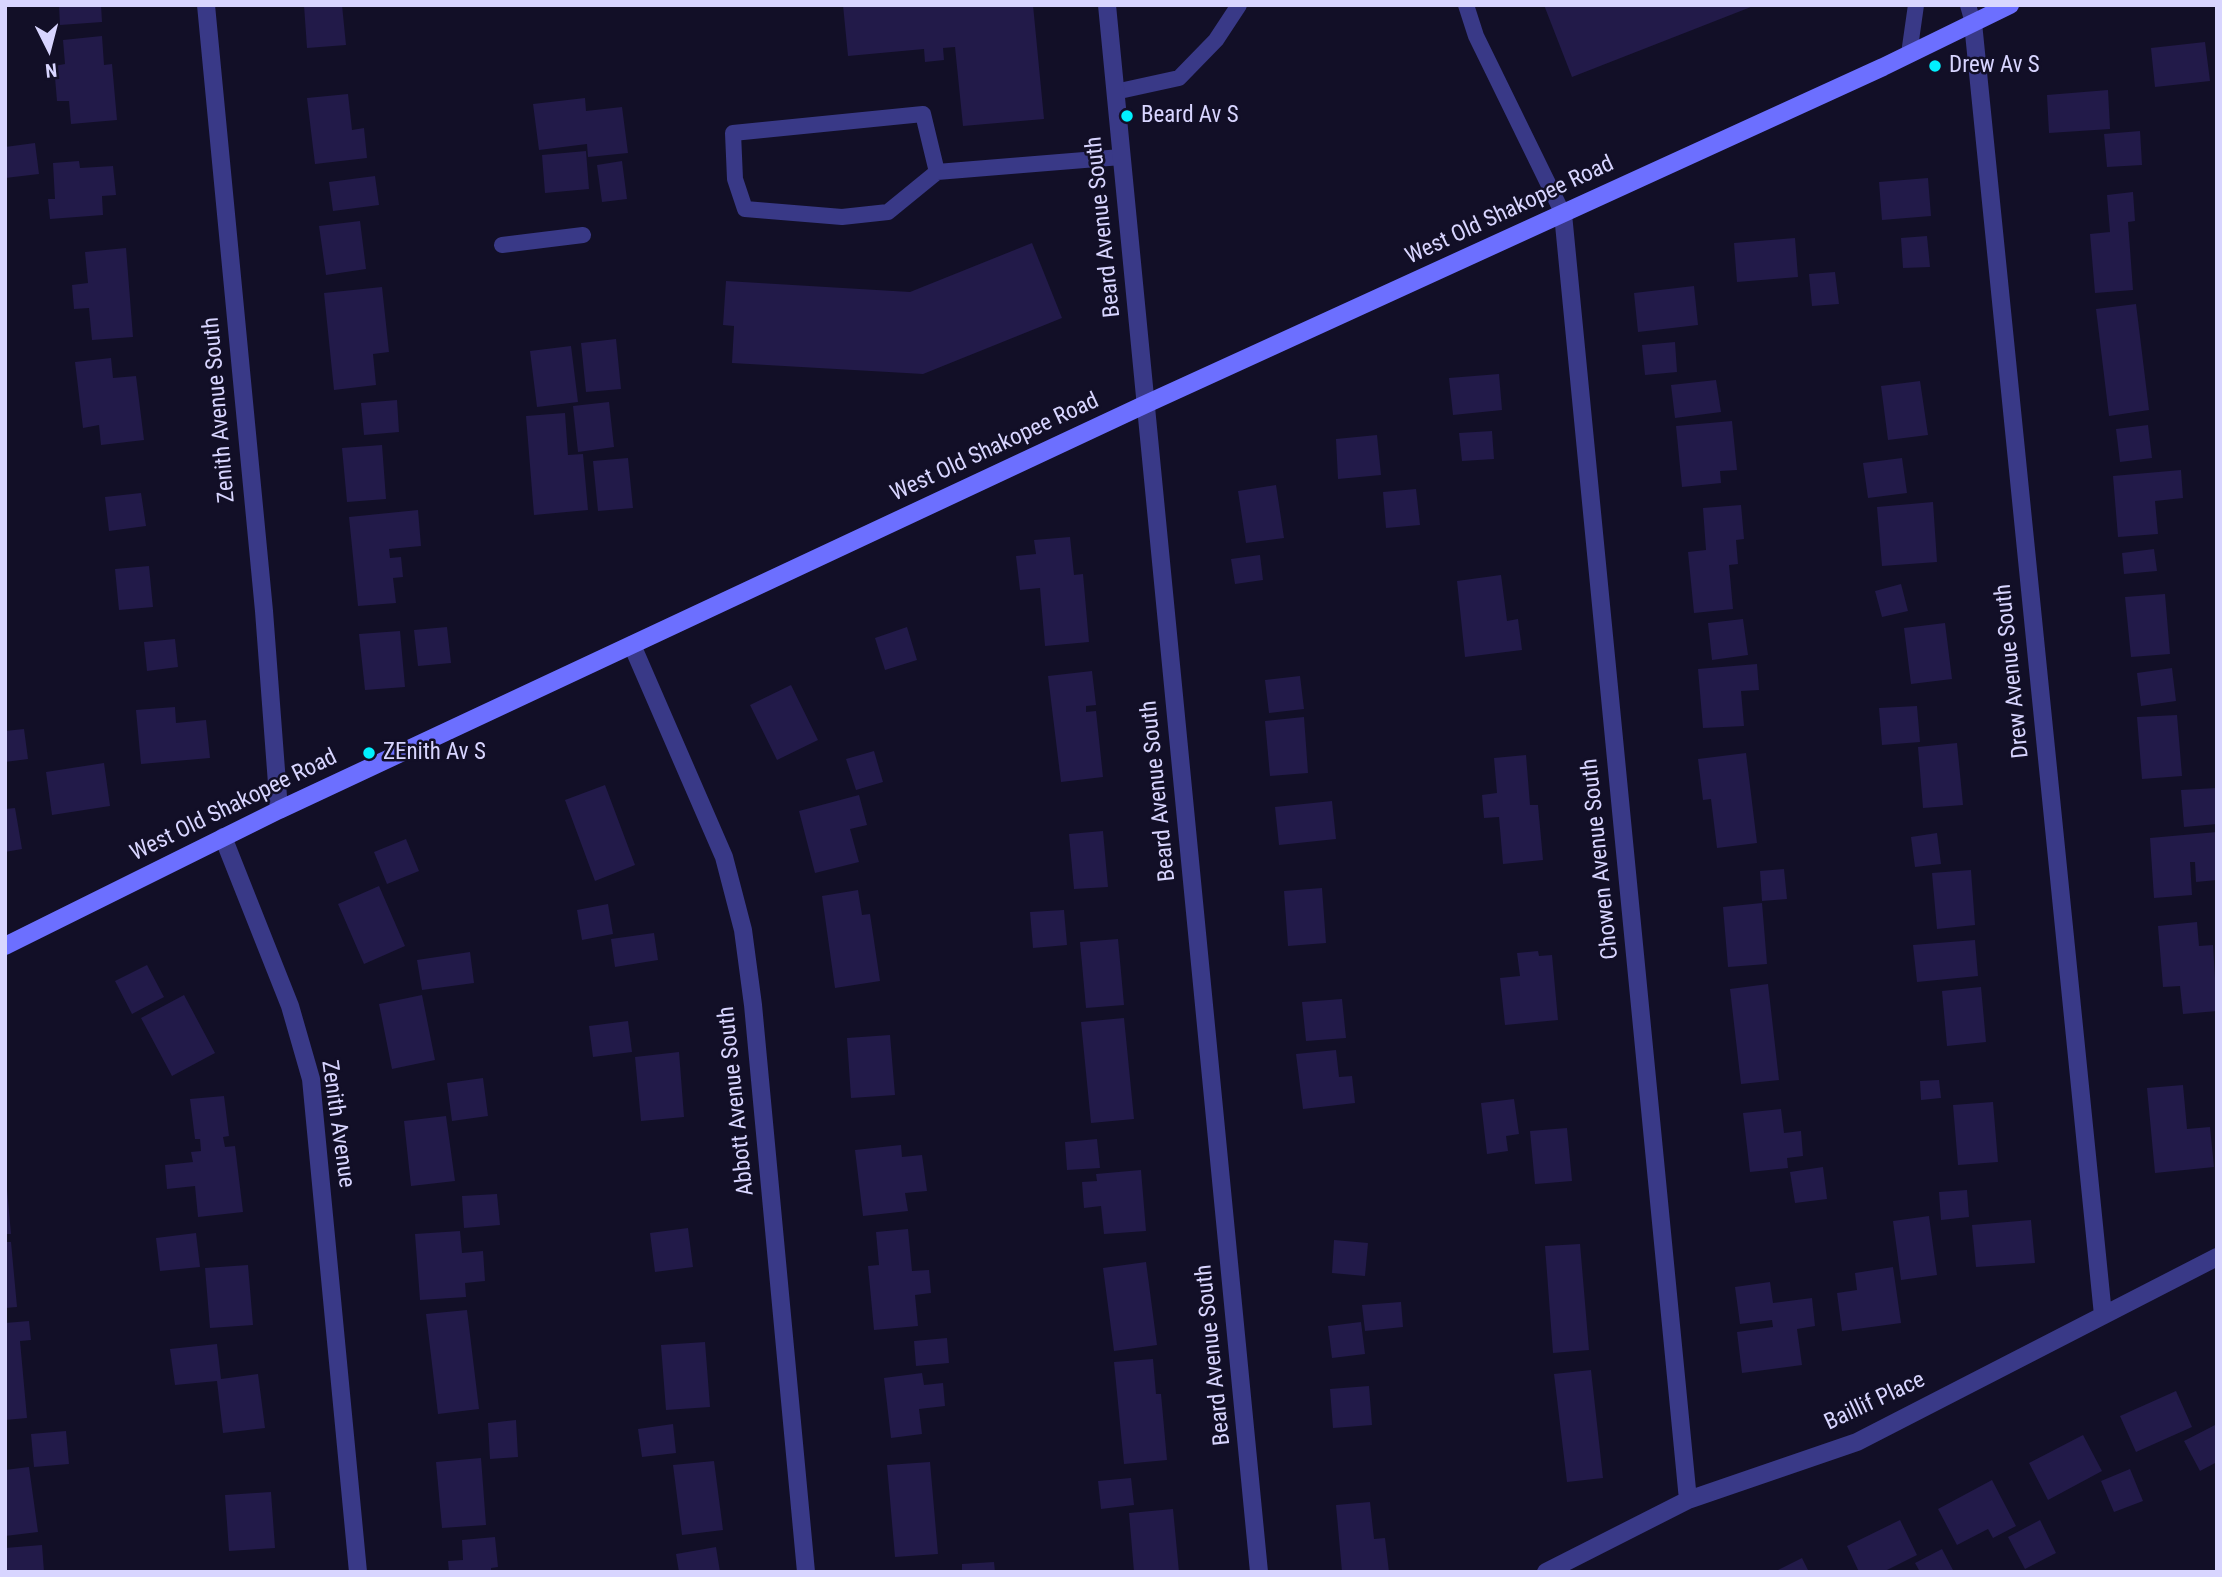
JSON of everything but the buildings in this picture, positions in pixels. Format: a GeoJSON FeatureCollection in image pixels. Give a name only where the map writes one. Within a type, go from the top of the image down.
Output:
{"type":"FeatureCollection","features":[{"type":"Feature","properties":{"kind":"main road","name":"West Old Shakopee Road"},"geometry":{"type":"LineString","coordinates":[[5,946],[279,810],[1146,404],[1563,214],[2010,5]]}},
{"type":"Feature","properties":{"kind":"street","name":"Zenith Avenue South"},"geometry":{"type":"LineString","coordinates":[[206,5],[264,611],[279,810]]}},
{"type":"Feature","properties":{"kind":"street","name":"Beard Avenue South"},"geometry":{"type":"LineString","coordinates":[[1107,5],[1259,1572]]}},
{"type":"Feature","properties":{"kind":"street","name":"Drew Avenue South"},"geometry":{"type":"LineString","coordinates":[[1973,23],[2103,1315]]}},
{"type":"Feature","properties":{"kind":"street","name":"Chowen Avenue South"},"geometry":{"type":"LineString","coordinates":[[1563,214],[1688,1500]]}},
{"type":"Feature","properties":{"kind":"street","name":"Abbott Avenue South"},"geometry":{"type":"LineString","coordinates":[[632,645],[724,857],[743,930],[754,1018],[806,1572]]}},
{"type":"Feature","properties":{"kind":"street","name":"Zenith Avenue"},"geometry":{"type":"LineString","coordinates":[[223,837],[289,1006],[311,1079],[358,1572]]}},
{"type":"Feature","properties":{"kind":"street","name":"Baillif Place"},"geometry":{"type":"LineString","coordinates":[[1546,1572],[1688,1500],[1857,1442],[2217,1257]]}},
{"type":"Feature","properties":{"kind":"lane"},"geometry":{"type":"LineString","coordinates":[[1115,92],[1179,78],[1216,40],[1239,5]]}},
{"type":"Feature","properties":{"kind":"lane"},"geometry":{"type":"LineString","coordinates":[[1466,5],[1476,36],[1563,214]]}},
{"type":"Feature","properties":{"kind":"lane"},"geometry":{"type":"LineString","coordinates":[[1909,54],[1916,5]]}},
{"type":"Feature","properties":{"kind":"lane"},"geometry":{"type":"LineString","coordinates":[[1968,5],[1973,23]]}},
{"type":"Feature","properties":{"kind":"lane"},"geometry":{"type":"LineString","coordinates":[[937,172],[923,114],[733,132],[734,179],[746,209],[842,217],[888,212],[937,172],[1121,158]]}},
{"type":"Feature","properties":{"kind":"lane"},"geometry":{"type":"LineString","coordinates":[[502,245],[583,235]]}},
{"type":"Feature","properties":{"kind":"place","name":"Drew Av S"},"geometry":{"type":"Point","coordinates":[1935,66]}},
{"type":"Feature","properties":{"kind":"place","name":"Beard Av S"},"geometry":{"type":"Point","coordinates":[1127,116]}},
{"type":"Feature","properties":{"kind":"place","name":"ZEnith Av S"},"geometry":{"type":"Point","coordinates":[369,753]}}]}
